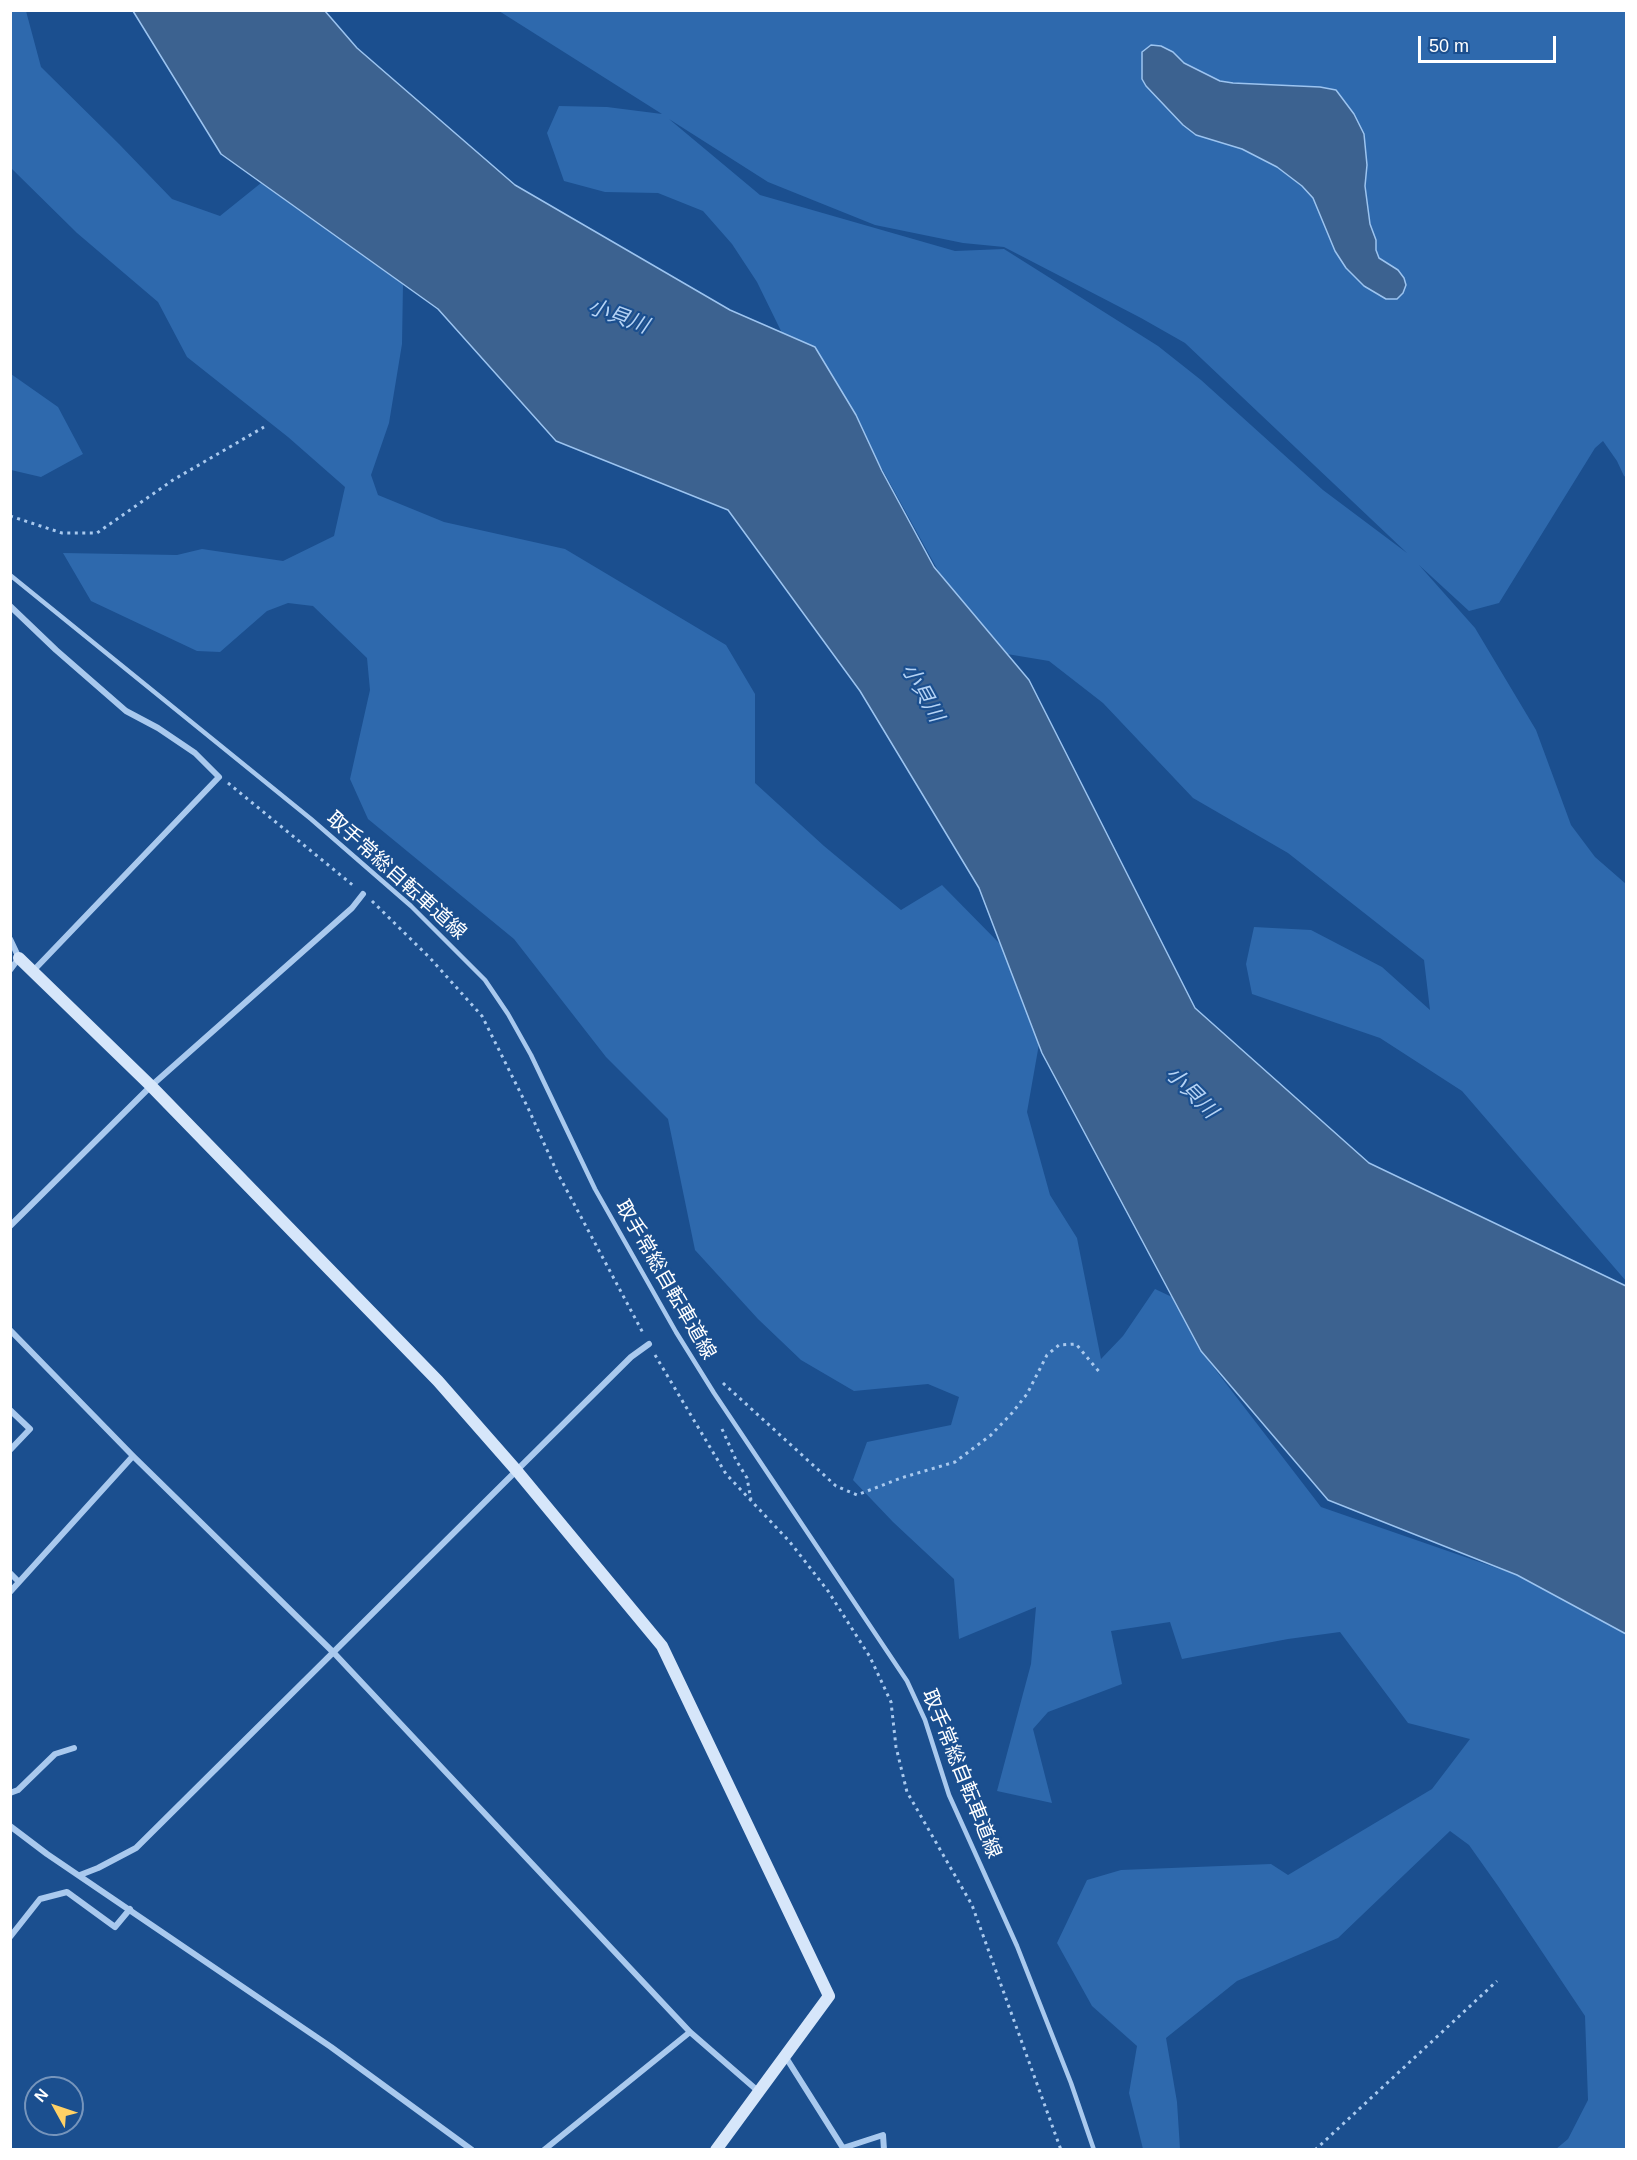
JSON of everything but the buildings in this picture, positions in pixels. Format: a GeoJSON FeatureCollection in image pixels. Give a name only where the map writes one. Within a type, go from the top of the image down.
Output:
{"type":"FeatureCollection","features":[{"type":"Feature","properties":{"kind":"street"},"geometry":{"type":"LineString","coordinates":[[10,606],[126,711],[158,728],[195,753],[219,777],[33,971]]}},
{"type":"Feature","properties":{"kind":"street"},"geometry":{"type":"LineString","coordinates":[[10,1226],[151,1086],[352,908],[363,894]]}},
{"type":"Feature","properties":{"kind":"street"},"geometry":{"type":"LineString","coordinates":[[10,939],[19,958],[151,1086],[438,1381],[517,1471],[662,1647],[829,1996],[716,2150]]}},
{"type":"Feature","properties":{"kind":"street"},"geometry":{"type":"LineString","coordinates":[[10,970],[19,958]]}},
{"type":"Feature","properties":{"kind":"street"},"geometry":{"type":"LineString","coordinates":[[10,1330],[133,1456],[334,1653],[690,2032],[758,2091]]}},
{"type":"Feature","properties":{"kind":"street"},"geometry":{"type":"LineString","coordinates":[[80,1875],[136,1848],[631,1357],[649,1344]]}},
{"type":"Feature","properties":{"kind":"street"},"geometry":{"type":"LineString","coordinates":[[10,1410],[30,1429],[10,1450]]}},
{"type":"Feature","properties":{"kind":"street"},"geometry":{"type":"LineString","coordinates":[[10,1592],[133,1456]]}},
{"type":"Feature","properties":{"kind":"street"},"geometry":{"type":"LineString","coordinates":[[10,1573],[19,1582]]}},
{"type":"Feature","properties":{"kind":"street"},"geometry":{"type":"LineString","coordinates":[[10,1794],[18,1790],[55,1754],[74,1748]]}},
{"type":"Feature","properties":{"kind":"street"},"geometry":{"type":"LineString","coordinates":[[10,1826],[332,2047],[472,2150]]}},
{"type":"Feature","properties":{"kind":"street"},"geometry":{"type":"LineString","coordinates":[[10,1937],[40,1899],[67,1892],[115,1927],[130,1909]]}},
{"type":"Feature","properties":{"kind":"street"},"geometry":{"type":"LineString","coordinates":[[544,2150],[690,2032]]}},
{"type":"Feature","properties":{"kind":"street"},"geometry":{"type":"LineString","coordinates":[[785,2056],[843,2148],[883,2134],[884,2150]]}},
{"type":"Feature","properties":{"kind":"lane","name":"取手常総自転車道線"},"geometry":{"type":"LineString","coordinates":[[10,575],[311,819],[411,906],[485,980],[531,1054],[595,1189],[642,1275],[710,1387],[907,1682],[925,1720],[949,1795],[1017,1946],[1094,2150]]}},
{"type":"Feature","properties":{"kind":"path"},"geometry":{"type":"LineString","coordinates":[[10,516],[62,533],[97,533],[173,480],[264,426]]}},
{"type":"Feature","properties":{"kind":"path"},"geometry":{"type":"LineString","coordinates":[[219,777],[363,894],[430,958],[482,1016],[557,1172],[649,1344],[726,1474],[789,1541],[828,1591],[870,1657],[891,1702],[896,1747],[907,1792],[972,1905],[1061,2150]]}},
{"type":"Feature","properties":{"kind":"path"},"geometry":{"type":"LineString","coordinates":[[710,1387],[723,1383],[836,1486],[857,1495],[901,1478],[955,1462],[991,1435],[1012,1413],[1027,1394],[1047,1355],[1059,1345],[1076,1344],[1101,1374]]}},
{"type":"Feature","properties":{"kind":"path"},"geometry":{"type":"LineString","coordinates":[[719,1420],[736,1460],[747,1478],[751,1500]]}},
{"type":"Feature","properties":{"kind":"path"},"geometry":{"type":"LineString","coordinates":[[1314,2150],[1497,1981]]}},
{"type":"Feature","properties":{"kind":"shaded area"},"geometry":{"type":"Polygon","coordinates":[[[10,11],[26,11],[41,67],[172,199],[220,216],[261,183],[403,284],[402,344],[389,423],[371,475],[378,495],[444,522],[565,549],[726,645],[755,694],[755,783],[824,846],[901,910],[942,885],[1002,946],[1039,1044],[1027,1112],[1050,1195],[1077,1238],[1101,1359],[1123,1336],[1155,1289],[1172,1297],[1201,1351],[1321,1507],[1517,1575],[1626,1634],[1626,2149],[1556,2149],[1568,2139],[1588,2100],[1585,2016],[1469,1845],[1450,1831],[1338,1938],[1237,1981],[1166,2038],[1177,2102],[1180,2149],[1143,2149],[1129,2093],[1137,2046],[1092,2006],[1057,1943],[1087,1880],[1121,1870],[1271,1864],[1288,1875],[1432,1789],[1470,1739],[1408,1723],[1340,1632],[1288,1639],[1182,1659],[1170,1622],[1111,1631],[1122,1684],[1048,1712],[1033,1729],[1052,1803],[997,1791],[1031,1664],[1036,1607],[959,1639],[954,1579],[893,1522],[853,1480],[867,1442],[951,1425],[959,1397],[928,1384],[854,1391],[801,1360],[758,1319],[695,1250],[668,1119],[606,1057],[514,939],[368,819],[350,779],[370,690],[367,658],[313,606],[288,603],[267,611],[220,652],[197,651],[91,601],[63,553],[177,555],[202,549],[283,561],[334,536],[345,487],[288,437],[187,357],[158,302],[77,233],[11,168],[10,11]]]}},
{"type":"Feature","properties":{"kind":"shaded area"},"geometry":{"type":"Polygon","coordinates":[[[499,11],[1626,11],[1626,477],[1603,441],[1595,448],[1499,603],[1469,611],[1419,565],[1475,628],[1536,730],[1571,825],[1595,857],[1626,884],[1626,1281],[1462,1091],[1380,1038],[1252,994],[1246,964],[1254,927],[1311,930],[1382,967],[1430,1010],[1424,960],[1288,853],[1193,798],[1103,703],[1049,661],[1007,654],[941,576],[815,347],[782,333],[757,282],[732,244],[703,211],[658,193],[605,192],[564,181],[547,133],[559,106],[607,107],[662,114],[499,11]],[[669,119],[760,195],[955,251],[1004,249],[1158,346],[1201,380],[1323,490],[1407,553],[1185,343],[1004,247],[963,243],[875,225],[768,182],[669,119]]]}},
{"type":"Feature","properties":{"kind":"shaded area"},"geometry":{"type":"Polygon","coordinates":[[[11,374],[58,407],[83,454],[41,477],[11,470],[11,374]]]}},
{"type":"Feature","properties":{"kind":"water","name":"小貝川"},"geometry":{"type":"Polygon","coordinates":[[[133,11],[325,11],[357,48],[515,185],[730,310],[815,347],[856,415],[882,471],[934,567],[1029,680],[1195,1008],[1369,1163],[1626,1286],[1626,1634],[1517,1575],[1328,1500],[1201,1351],[1042,1053],[979,888],[860,691],[728,510],[556,441],[438,309],[221,154],[133,11]]]}},
{"type":"Feature","properties":{"kind":"water"},"geometry":{"type":"Polygon","coordinates":[[[1151,45],[1161,46],[1173,52],[1184,63],[1220,81],[1336,90],[1354,114],[1364,134],[1367,165],[1365,186],[1370,224],[1379,258],[1398,270],[1404,278],[1406,285],[1403,293],[1397,299],[1386,299],[1364,286],[1346,268],[1335,251],[1313,198],[1302,186],[1277,167],[1242,149],[1196,135],[1183,125],[1142,79],[1142,52],[1151,45]]]}}]}
